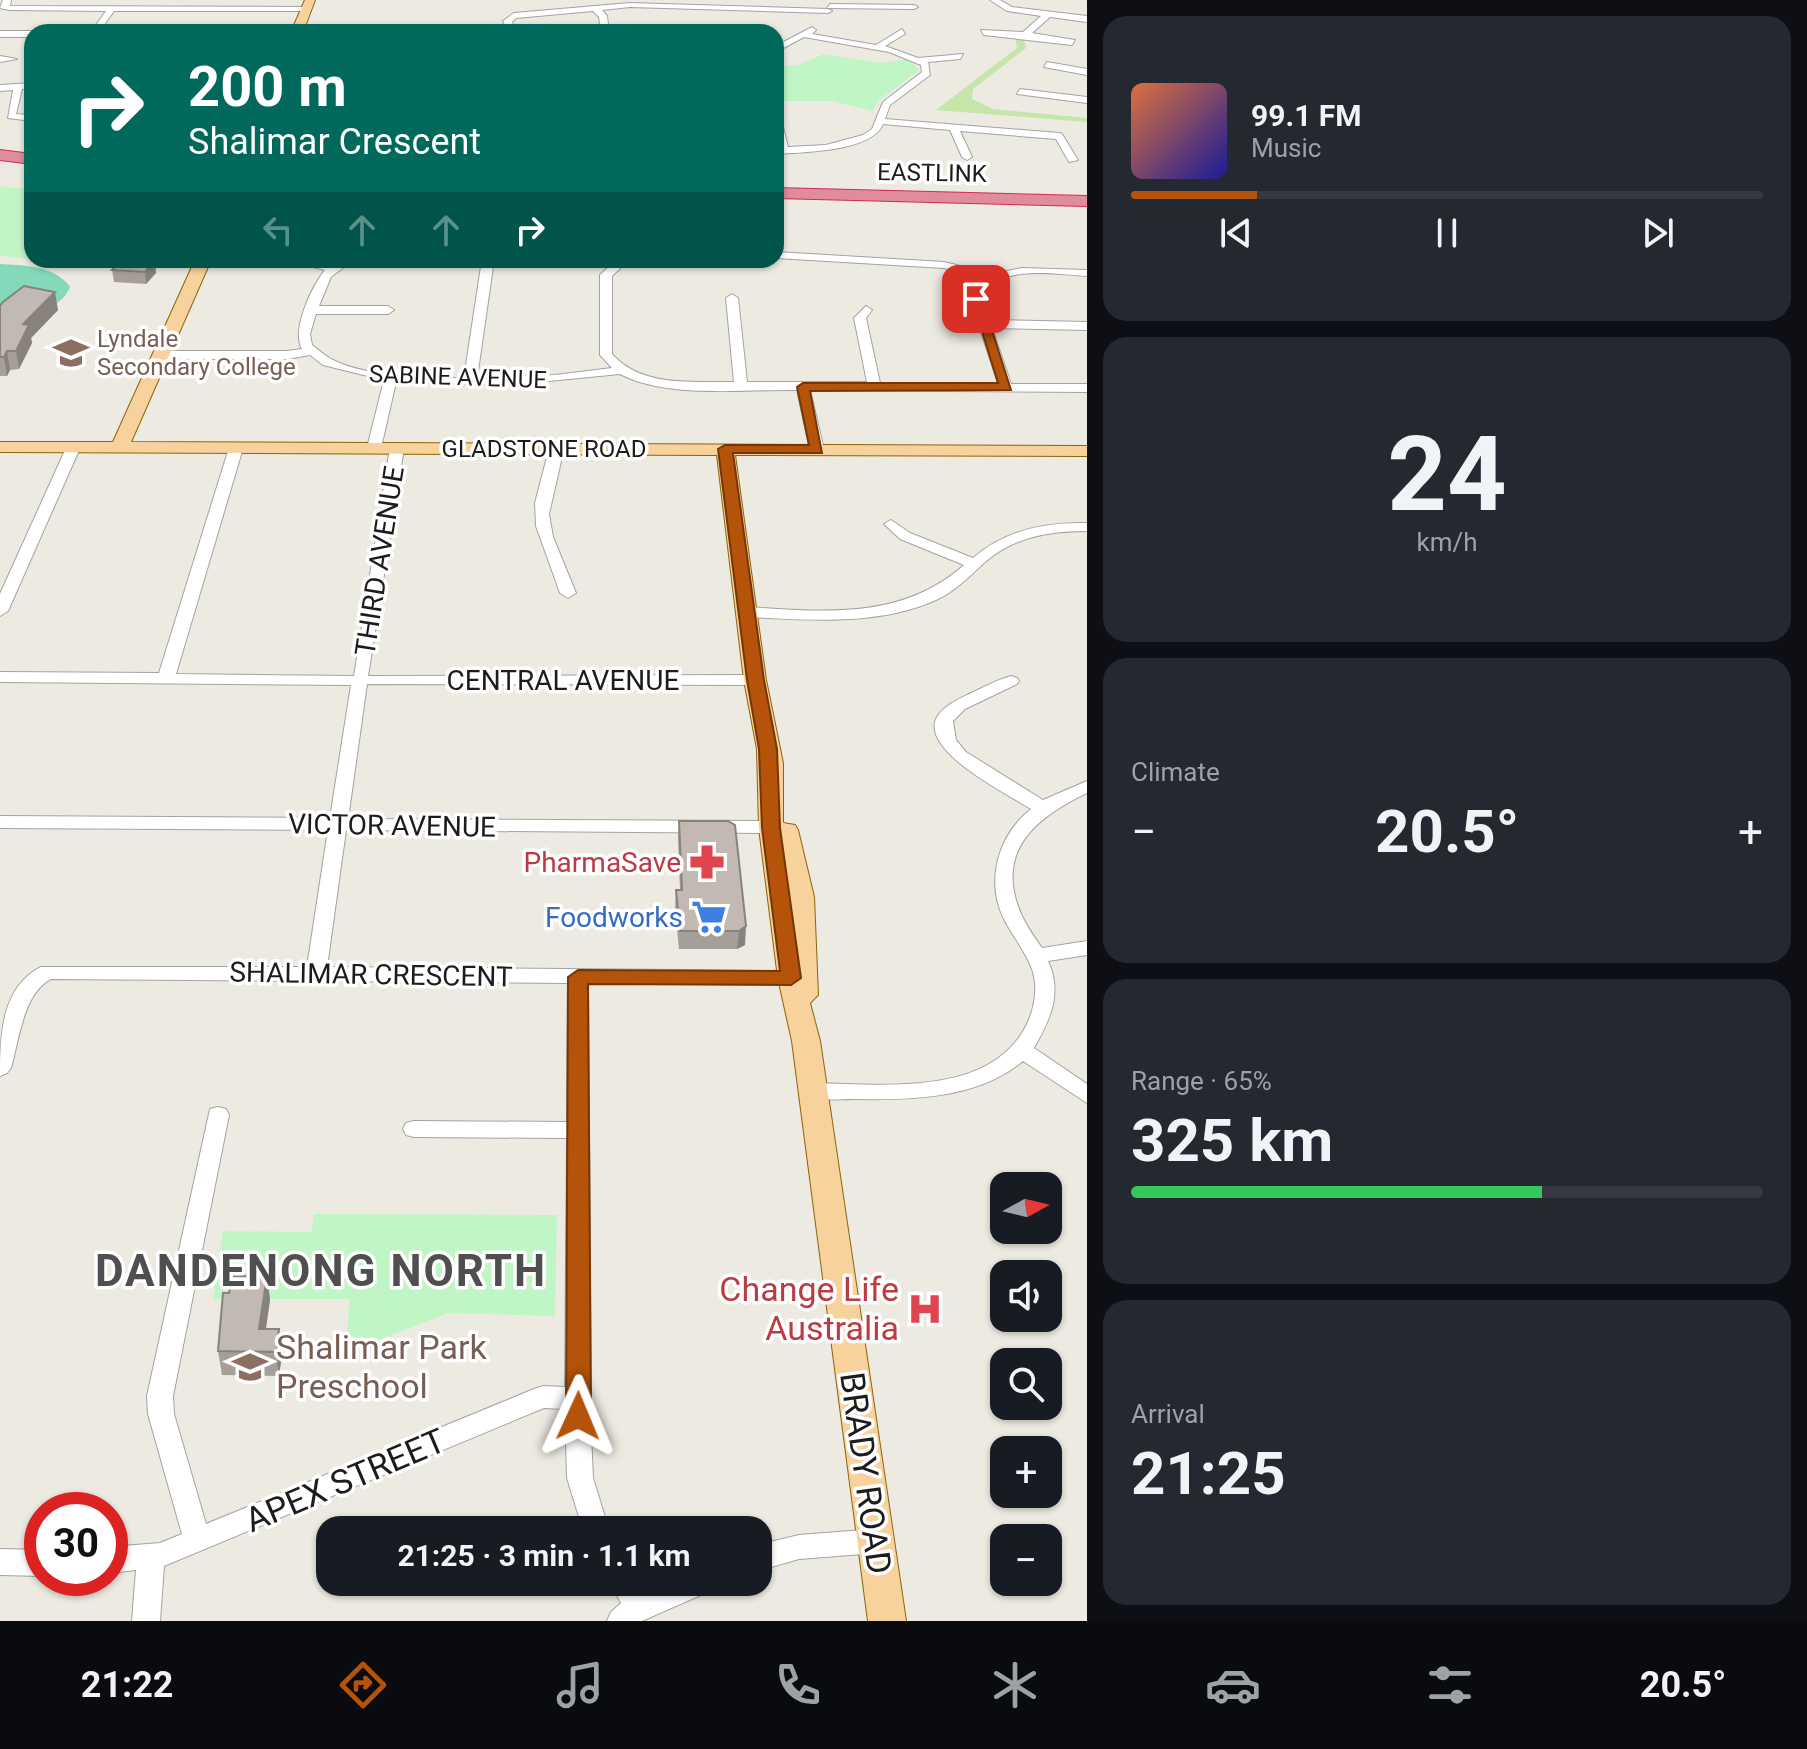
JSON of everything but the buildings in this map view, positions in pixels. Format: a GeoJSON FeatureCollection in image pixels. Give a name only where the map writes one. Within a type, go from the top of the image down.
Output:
{"type":"FeatureCollection","features":[{"type":"Feature","properties":{"kind":"highway"},"geometry":{"type":"LineString","coordinates":[[0,155],[24,158]]}},
{"type":"Feature","properties":{"kind":"highway"},"geometry":{"type":"LineString","coordinates":[[0,169],[24,172]]}},
{"type":"Feature","properties":{"kind":"highway","name":"EASTLINK"},"geometry":{"type":"LineString","coordinates":[[784,193],[1087,201]]}},
{"type":"Feature","properties":{"kind":"highway"},"geometry":{"type":"LineString","coordinates":[[887,196],[1087,193]]}},
{"type":"Feature","properties":{"kind":"highway","name":"EASTLINK"},"geometry":{"type":"LineString","coordinates":[[784,207],[1087,215]]}},
{"type":"Feature","properties":{"kind":"main road"},"geometry":{"type":"LineString","coordinates":[[300,24],[308,4]]}},
{"type":"Feature","properties":{"kind":"main road"},"geometry":{"type":"LineString","coordinates":[[119,448],[199,268]]}},
{"type":"Feature","properties":{"kind":"main road","name":"GLADSTONE ROAD"},"geometry":{"type":"LineString","coordinates":[[0,447],[1087,451]]}},
{"type":"Feature","properties":{"kind":"main road","name":"BRADY ROAD"},"geometry":{"type":"LineString","coordinates":[[725,449],[778,828],[800,886],[794,927],[798,978],[887,1621]]}},
{"type":"Feature","properties":{"kind":"street"},"geometry":{"type":"LineString","coordinates":[[7,0],[3,6],[8,8],[308,4]]}},
{"type":"Feature","properties":{"kind":"street"},"geometry":{"type":"LineString","coordinates":[[994,0],[1010,9],[1087,19]]}},
{"type":"Feature","properties":{"kind":"street"},"geometry":{"type":"LineString","coordinates":[[501,12],[514,16],[637,5],[914,7]]}},
{"type":"Feature","properties":{"kind":"street"},"geometry":{"type":"LineString","coordinates":[[784,45],[800,38],[829,6]]}},
{"type":"Feature","properties":{"kind":"street"},"geometry":{"type":"LineString","coordinates":[[101,24],[112,8]]}},
{"type":"Feature","properties":{"kind":"street"},"geometry":{"type":"LineString","coordinates":[[596,9],[603,16],[604,24]]}},
{"type":"Feature","properties":{"kind":"street"},"geometry":{"type":"LineString","coordinates":[[1025,35],[1048,14]]}},
{"type":"Feature","properties":{"kind":"street"},"geometry":{"type":"LineString","coordinates":[[508,24],[507,21],[514,16]]}},
{"type":"Feature","properties":{"kind":"street"},"geometry":{"type":"LineString","coordinates":[[982,31],[1072,42]]}},
{"type":"Feature","properties":{"kind":"street"},"geometry":{"type":"LineString","coordinates":[[878,47],[902,32]]}},
{"type":"Feature","properties":{"kind":"street"},"geometry":{"type":"LineString","coordinates":[[0,34],[24,34]]}},
{"type":"Feature","properties":{"kind":"street"},"geometry":{"type":"LineString","coordinates":[[784,38],[878,47],[921,60],[960,56]]}},
{"type":"Feature","properties":{"kind":"street"},"geometry":{"type":"LineString","coordinates":[[0,59],[13,59]]}},
{"type":"Feature","properties":{"kind":"street"},"geometry":{"type":"LineString","coordinates":[[784,151],[847,144],[872,133],[886,104],[927,73],[921,60]]}},
{"type":"Feature","properties":{"kind":"street"},"geometry":{"type":"LineString","coordinates":[[1047,65],[1087,72]]}},
{"type":"Feature","properties":{"kind":"street"},"geometry":{"type":"LineString","coordinates":[[15,118],[10,114],[18,87]]}},
{"type":"Feature","properties":{"kind":"street"},"geometry":{"type":"LineString","coordinates":[[0,88],[24,87]]}},
{"type":"Feature","properties":{"kind":"street"},"geometry":{"type":"LineString","coordinates":[[1020,92],[1087,100]]}},
{"type":"Feature","properties":{"kind":"street"},"geometry":{"type":"LineString","coordinates":[[0,120],[24,118]]}},
{"type":"Feature","properties":{"kind":"street"},"geometry":{"type":"LineString","coordinates":[[880,121],[1059,136],[1073,160]]}},
{"type":"Feature","properties":{"kind":"street"},"geometry":{"type":"LineString","coordinates":[[954,127],[967,157]]}},
{"type":"Feature","properties":{"kind":"street"},"geometry":{"type":"LineString","coordinates":[[847,144],[862,151]]}},
{"type":"Feature","properties":{"kind":"street"},"geometry":{"type":"LineString","coordinates":[[784,255],[944,265],[999,276]]}},
{"type":"Feature","properties":{"kind":"street"},"geometry":{"type":"LineString","coordinates":[[160,355],[287,355],[310,351],[304,338],[311,310],[331,268]]}},
{"type":"Feature","properties":{"kind":"street"},"geometry":{"type":"LineString","coordinates":[[470,380],[487,268]]}},
{"type":"Feature","properties":{"kind":"street"},"geometry":{"type":"LineString","coordinates":[[614,268],[606,275],[606,355],[622,370],[663,383],[1087,388]]}},
{"type":"Feature","properties":{"kind":"street"},"geometry":{"type":"LineString","coordinates":[[1006,387],[975,295],[981,285],[999,276],[1033,271],[1087,273]]}},
{"type":"Feature","properties":{"kind":"street"},"geometry":{"type":"LineString","coordinates":[[732,298],[741,385]]}},
{"type":"Feature","properties":{"kind":"street"},"geometry":{"type":"LineString","coordinates":[[311,310],[388,310]]}},
{"type":"Feature","properties":{"kind":"street"},"geometry":{"type":"LineString","coordinates":[[866,310],[860,318],[874,386]]}},
{"type":"Feature","properties":{"kind":"street"},"geometry":{"type":"LineString","coordinates":[[984,324],[1087,326]]}},
{"type":"Feature","properties":{"kind":"street","name":"SABINE AVENUE"},"geometry":{"type":"LineString","coordinates":[[310,351],[330,364],[390,380],[568,380],[622,370]]}},
{"type":"Feature","properties":{"kind":"street"},"geometry":{"type":"LineString","coordinates":[[374,448],[390,380]]}},
{"type":"Feature","properties":{"kind":"street"},"geometry":{"type":"LineString","coordinates":[[803,387],[817,450]]}},
{"type":"Feature","properties":{"kind":"street"},"geometry":{"type":"LineString","coordinates":[[0,611],[73,448]]}},
{"type":"Feature","properties":{"kind":"street"},"geometry":{"type":"LineString","coordinates":[[166,678],[236,448]]}},
{"type":"Feature","properties":{"kind":"street","name":"THIRD AVENUE"},"geometry":{"type":"LineString","coordinates":[[316,973],[397,448]]}},
{"type":"Feature","properties":{"kind":"street"},"geometry":{"type":"LineString","coordinates":[[556,449],[556,469],[543,499],[541,515],[568,593]]}},
{"type":"Feature","properties":{"kind":"street"},"geometry":{"type":"LineString","coordinates":[[891,524],[905,536],[975,564]]}},
{"type":"Feature","properties":{"kind":"street"},"geometry":{"type":"LineString","coordinates":[[748,612],[855,613],[895,608],[943,589],[1001,543],[1040,532],[1087,527]]}},
{"type":"Feature","properties":{"kind":"street","name":"CENTRAL AVENUE"},"geometry":{"type":"LineString","coordinates":[[0,677],[755,680]]}},
{"type":"Feature","properties":{"kind":"street"},"geometry":{"type":"LineString","coordinates":[[1011,681],[959,705],[944,720],[944,731],[950,746],[960,756],[1042,808]]}},
{"type":"Feature","properties":{"kind":"street"},"geometry":{"type":"LineString","coordinates":[[813,1091],[960,1086],[984,1077],[1023,1051],[1036,1031],[1045,992],[1044,976],[1010,912],[1004,891],[1008,851],[1017,833],[1042,808],[1087,786]]}},
{"type":"Feature","properties":{"kind":"street","name":"VICTOR AVENUE"},"geometry":{"type":"LineString","coordinates":[[0,822],[778,828]]}},
{"type":"Feature","properties":{"kind":"street"},"geometry":{"type":"LineString","coordinates":[[1036,956],[1087,948]]}},
{"type":"Feature","properties":{"kind":"street","name":"SHALIMAR CRESCENT"},"geometry":{"type":"LineString","coordinates":[[0,1068],[27,986],[37,975],[58,972],[798,978]]}},
{"type":"Feature","properties":{"kind":"street"},"geometry":{"type":"LineString","coordinates":[[578,977],[580,1478],[592,1516]]}},
{"type":"Feature","properties":{"kind":"street"},"geometry":{"type":"LineString","coordinates":[[1023,1051],[1087,1095]]}},
{"type":"Feature","properties":{"kind":"street"},"geometry":{"type":"LineString","coordinates":[[197,1540],[161,1414],[160,1396],[218,1115]]}},
{"type":"Feature","properties":{"kind":"street"},"geometry":{"type":"LineString","coordinates":[[414,1129],[577,1130]]}},
{"type":"Feature","properties":{"kind":"street","name":"APEX STREET"},"geometry":{"type":"LineString","coordinates":[[128,1559],[151,1558],[543,1397],[579,1399]]}},
{"type":"Feature","properties":{"kind":"street"},"geometry":{"type":"LineString","coordinates":[[772,1554],[799,1547],[876,1541]]}},
{"type":"Feature","properties":{"kind":"street"},"geometry":{"type":"LineString","coordinates":[[146,1621],[151,1558]]}},
{"type":"Feature","properties":{"kind":"street"},"geometry":{"type":"LineString","coordinates":[[0,1562],[24,1563]]}},
{"type":"Feature","properties":{"kind":"street"},"geometry":{"type":"LineString","coordinates":[[630,1614],[669,1596]]}},
{"type":"Feature","properties":{"kind":"green space"},"geometry":{"type":"Polygon","coordinates":[[[1015,37],[1023,37],[1026,48],[973,89],[972,99],[993,109],[1087,118],[1087,122],[936,110],[1017,48],[1015,37]]]}},
{"type":"Feature","properties":{"kind":"green space"},"geometry":{"type":"Polygon","coordinates":[[[824,54],[880,63],[909,59],[919,70],[877,102],[873,111],[832,101],[784,101],[784,66],[798,65],[824,54]]]}},
{"type":"Feature","properties":{"kind":"green space"},"geometry":{"type":"Polygon","coordinates":[[[0,186],[24,189],[24,258],[0,256],[0,186]]]}},
{"type":"Feature","properties":{"kind":"green space"},"geometry":{"type":"Polygon","coordinates":[[[0,264],[48,271],[70,287],[65,296],[50,307],[0,317],[0,264]]]}},
{"type":"Feature","properties":{"kind":"green space"},"geometry":{"type":"Polygon","coordinates":[[[314,1214],[557,1215],[555,1316],[448,1313],[345,1353],[350,1299],[213,1299],[223,1231],[311,1232],[314,1214]]]}},
{"type":"Feature","properties":{"kind":"place","name":"Lyndale Secondary College"},"geometry":{"type":"Point","coordinates":[71,353]}},
{"type":"Feature","properties":{"kind":"place","name":"PharmaSave"},"geometry":{"type":"Point","coordinates":[707,862]}},
{"type":"Feature","properties":{"kind":"place","name":"Foodworks"},"geometry":{"type":"Point","coordinates":[709,917]}},
{"type":"Feature","properties":{"kind":"place","name":"Change Life Australia"},"geometry":{"type":"Point","coordinates":[925,1309]}},
{"type":"Feature","properties":{"kind":"place","name":"Shalimar Park Preschool"},"geometry":{"type":"Point","coordinates":[250,1367]}},
{"type":"Feature","properties":{"kind":"district","name":"DANDENONG NORTH"},"geometry":{"type":"Point","coordinates":[321,1271]}},
{"type":"Feature","properties":{"kind":"route"},"geometry":{"type":"LineString","coordinates":[[578,1416],[578,977],[791,978],[771,828],[768,749],[755,680],[725,449],[817,450],[803,387],[1006,387],[976,299]]}}]}
